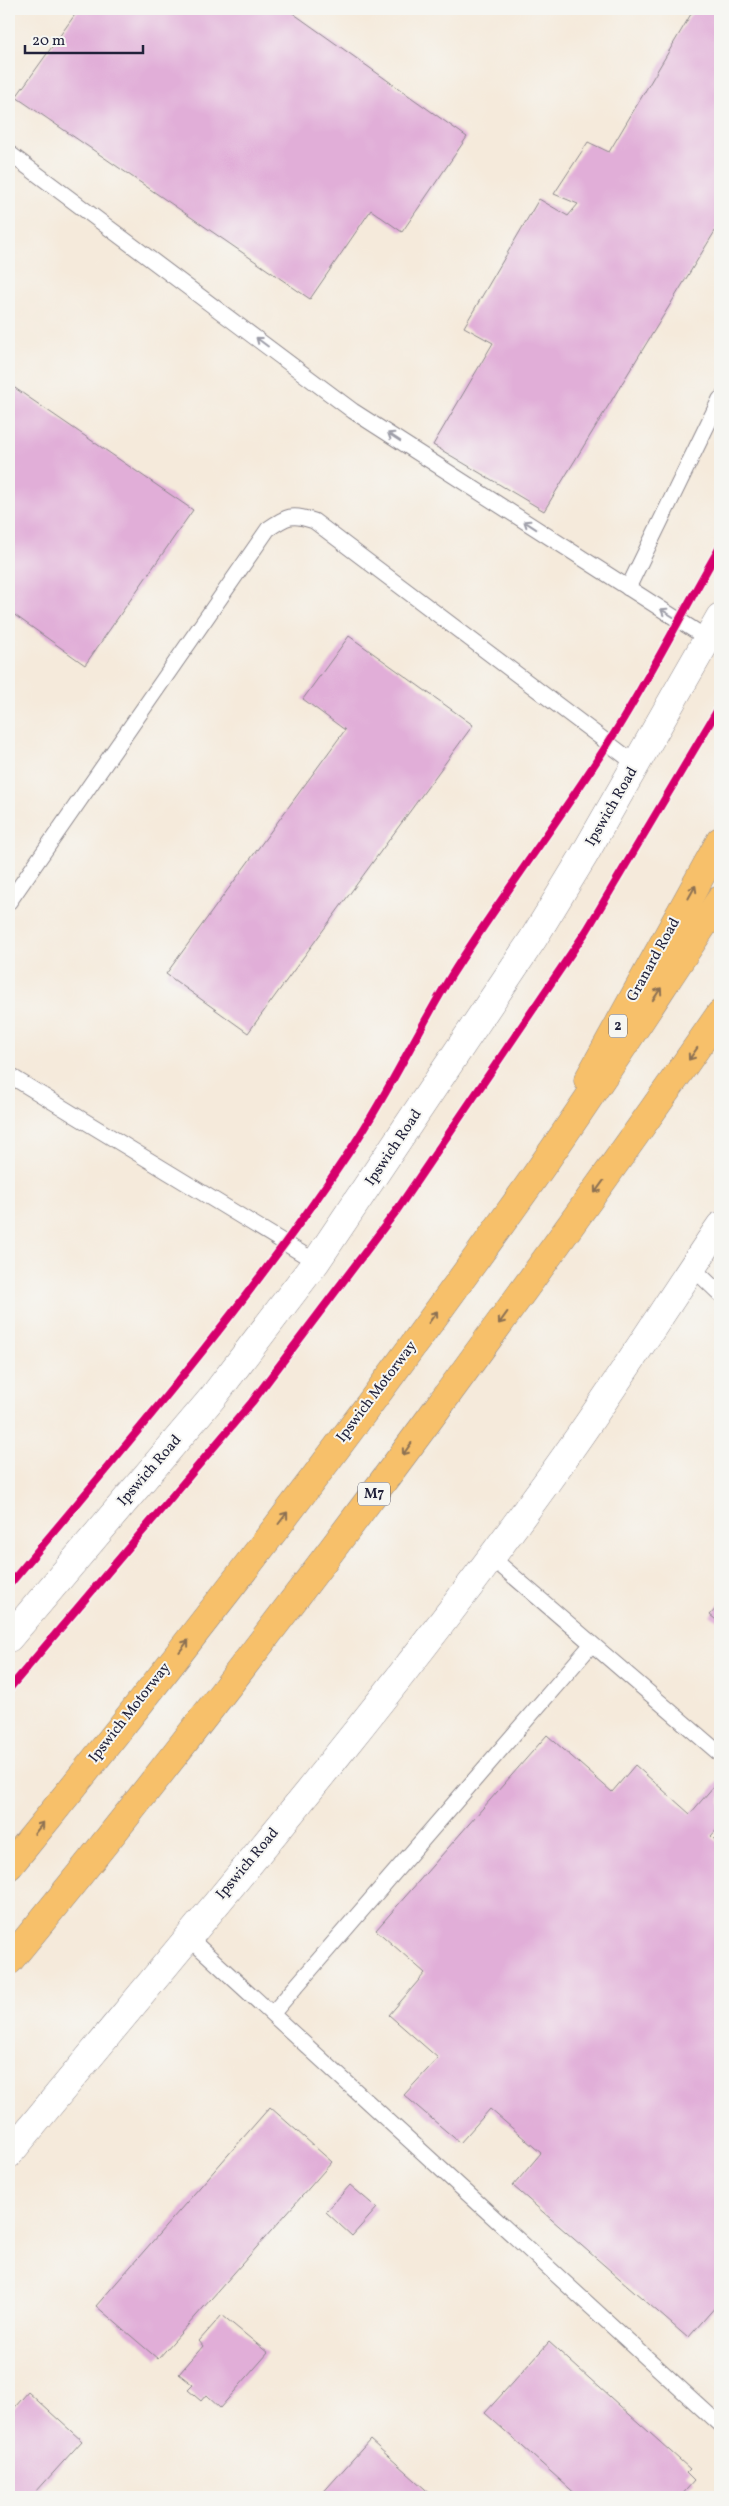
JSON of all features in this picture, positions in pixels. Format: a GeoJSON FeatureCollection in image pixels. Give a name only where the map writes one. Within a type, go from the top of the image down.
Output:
{"type":"FeatureCollection","features":[{"type":"Feature","properties":{"kind":"highway","name":"Granard Road"},"geometry":{"type":"LineString","coordinates":[[513,1208],[601,1057],[720,841]]}},
{"type":"Feature","properties":{"kind":"highway","name":"Ipswich Motorway"},"geometry":{"type":"LineString","coordinates":[[9,1866],[244,1569],[513,1208],[720,900]]}},
{"type":"Feature","properties":{"kind":"highway","name":"M7"},"geometry":{"type":"LineString","coordinates":[[9,1961],[185,1742],[339,1542],[644,1124],[720,1014]]}},
{"type":"Feature","properties":{"kind":"street","name":"Ipswich Road"},"geometry":{"type":"LineString","coordinates":[[9,1638],[213,1397],[316,1262],[533,939],[637,765],[714,628]]}},
{"type":"Feature","properties":{"kind":"street","name":"Ipswich Road"},"geometry":{"type":"LineString","coordinates":[[9,2154],[316,1781],[491,1557],[550,1478],[720,1226]]}},
{"type":"Feature","properties":{"kind":"lane"},"geometry":{"type":"LineString","coordinates":[[9,153],[353,411],[628,588],[714,628]]}},
{"type":"Feature","properties":{"kind":"lane"},"geometry":{"type":"LineString","coordinates":[[628,588],[720,400]]}},
{"type":"Feature","properties":{"kind":"lane"},"geometry":{"type":"LineString","coordinates":[[9,902],[268,529],[282,519],[296,514],[314,522],[637,765]]}},
{"type":"Feature","properties":{"kind":"lane"},"geometry":{"type":"LineString","coordinates":[[9,1075],[316,1262]]}},
{"type":"Feature","properties":{"kind":"lane"},"geometry":{"type":"LineString","coordinates":[[692,1267],[720,1294]]}},
{"type":"Feature","properties":{"kind":"lane"},"geometry":{"type":"LineString","coordinates":[[491,1557],[720,1754]]}},
{"type":"Feature","properties":{"kind":"lane"},"geometry":{"type":"LineString","coordinates":[[272,2014],[592,1644]]}},
{"type":"Feature","properties":{"kind":"lane"},"geometry":{"type":"LineString","coordinates":[[188,1937],[720,2426]]}},
{"type":"Feature","properties":{"kind":"building"},"geometry":{"type":"Polygon","coordinates":[[[79,9],[287,9],[467,137],[402,232],[371,210],[310,299],[16,97],[79,9]]]}},
{"type":"Feature","properties":{"kind":"building"},"geometry":{"type":"Polygon","coordinates":[[[694,9],[720,9],[720,223],[544,511],[433,445],[493,343],[464,327],[539,199],[568,216],[578,204],[554,194],[588,142],[609,152],[694,9]]]}},
{"type":"Feature","properties":{"kind":"building"},"geometry":{"type":"Polygon","coordinates":[[[9,384],[193,510],[85,665],[9,611],[9,384]]]}},
{"type":"Feature","properties":{"kind":"building"},"geometry":{"type":"Polygon","coordinates":[[[349,636],[473,725],[248,1033],[166,974],[345,730],[303,699],[349,636]]]}},
{"type":"Feature","properties":{"kind":"building"},"geometry":{"type":"Polygon","coordinates":[[[720,1604],[720,1623],[710,1615],[720,1604]]]}},
{"type":"Feature","properties":{"kind":"building"},"geometry":{"type":"Polygon","coordinates":[[[547,1735],[612,1792],[635,1765],[690,1814],[720,1779],[720,1826],[711,1836],[720,1845],[720,2308],[717,2305],[688,2338],[513,2186],[541,2153],[490,2109],[460,2143],[404,2095],[438,2058],[389,2015],[425,1973],[376,1930],[547,1735]]]}},
{"type":"Feature","properties":{"kind":"building"},"geometry":{"type":"Polygon","coordinates":[[[270,2107],[332,2162],[158,2359],[96,2306],[270,2107]]]}},
{"type":"Feature","properties":{"kind":"building"},"geometry":{"type":"Polygon","coordinates":[[[350,2185],[377,2208],[352,2236],[326,2212],[350,2185]]]}},
{"type":"Feature","properties":{"kind":"building"},"geometry":{"type":"Polygon","coordinates":[[[222,2315],[268,2353],[220,2408],[206,2395],[201,2401],[188,2390],[193,2385],[179,2374],[203,2346],[199,2341],[222,2315]]]}},
{"type":"Feature","properties":{"kind":"building"},"geometry":{"type":"Polygon","coordinates":[[[549,2342],[690,2469],[686,2473],[694,2481],[680,2497],[579,2497],[485,2413],[549,2342]]]}},
{"type":"Feature","properties":{"kind":"building"},"geometry":{"type":"Polygon","coordinates":[[[28,2392],[82,2441],[35,2493],[40,2497],[9,2497],[9,2414],[28,2392]]]}},
{"type":"Feature","properties":{"kind":"building"},"geometry":{"type":"Polygon","coordinates":[[[370,2440],[434,2497],[319,2497],[370,2440]]]}},
{"type":"Feature","properties":{"kind":"cycle path"},"geometry":{"type":"LineString","coordinates":[[9,1585],[143,1425],[230,1316],[314,1204],[379,1105],[451,976],[622,721],[720,547]]}},
{"type":"Feature","properties":{"kind":"cycle path"},"geometry":{"type":"LineString","coordinates":[[9,1689],[252,1402],[397,1210],[587,930],[720,706]]}}]}
